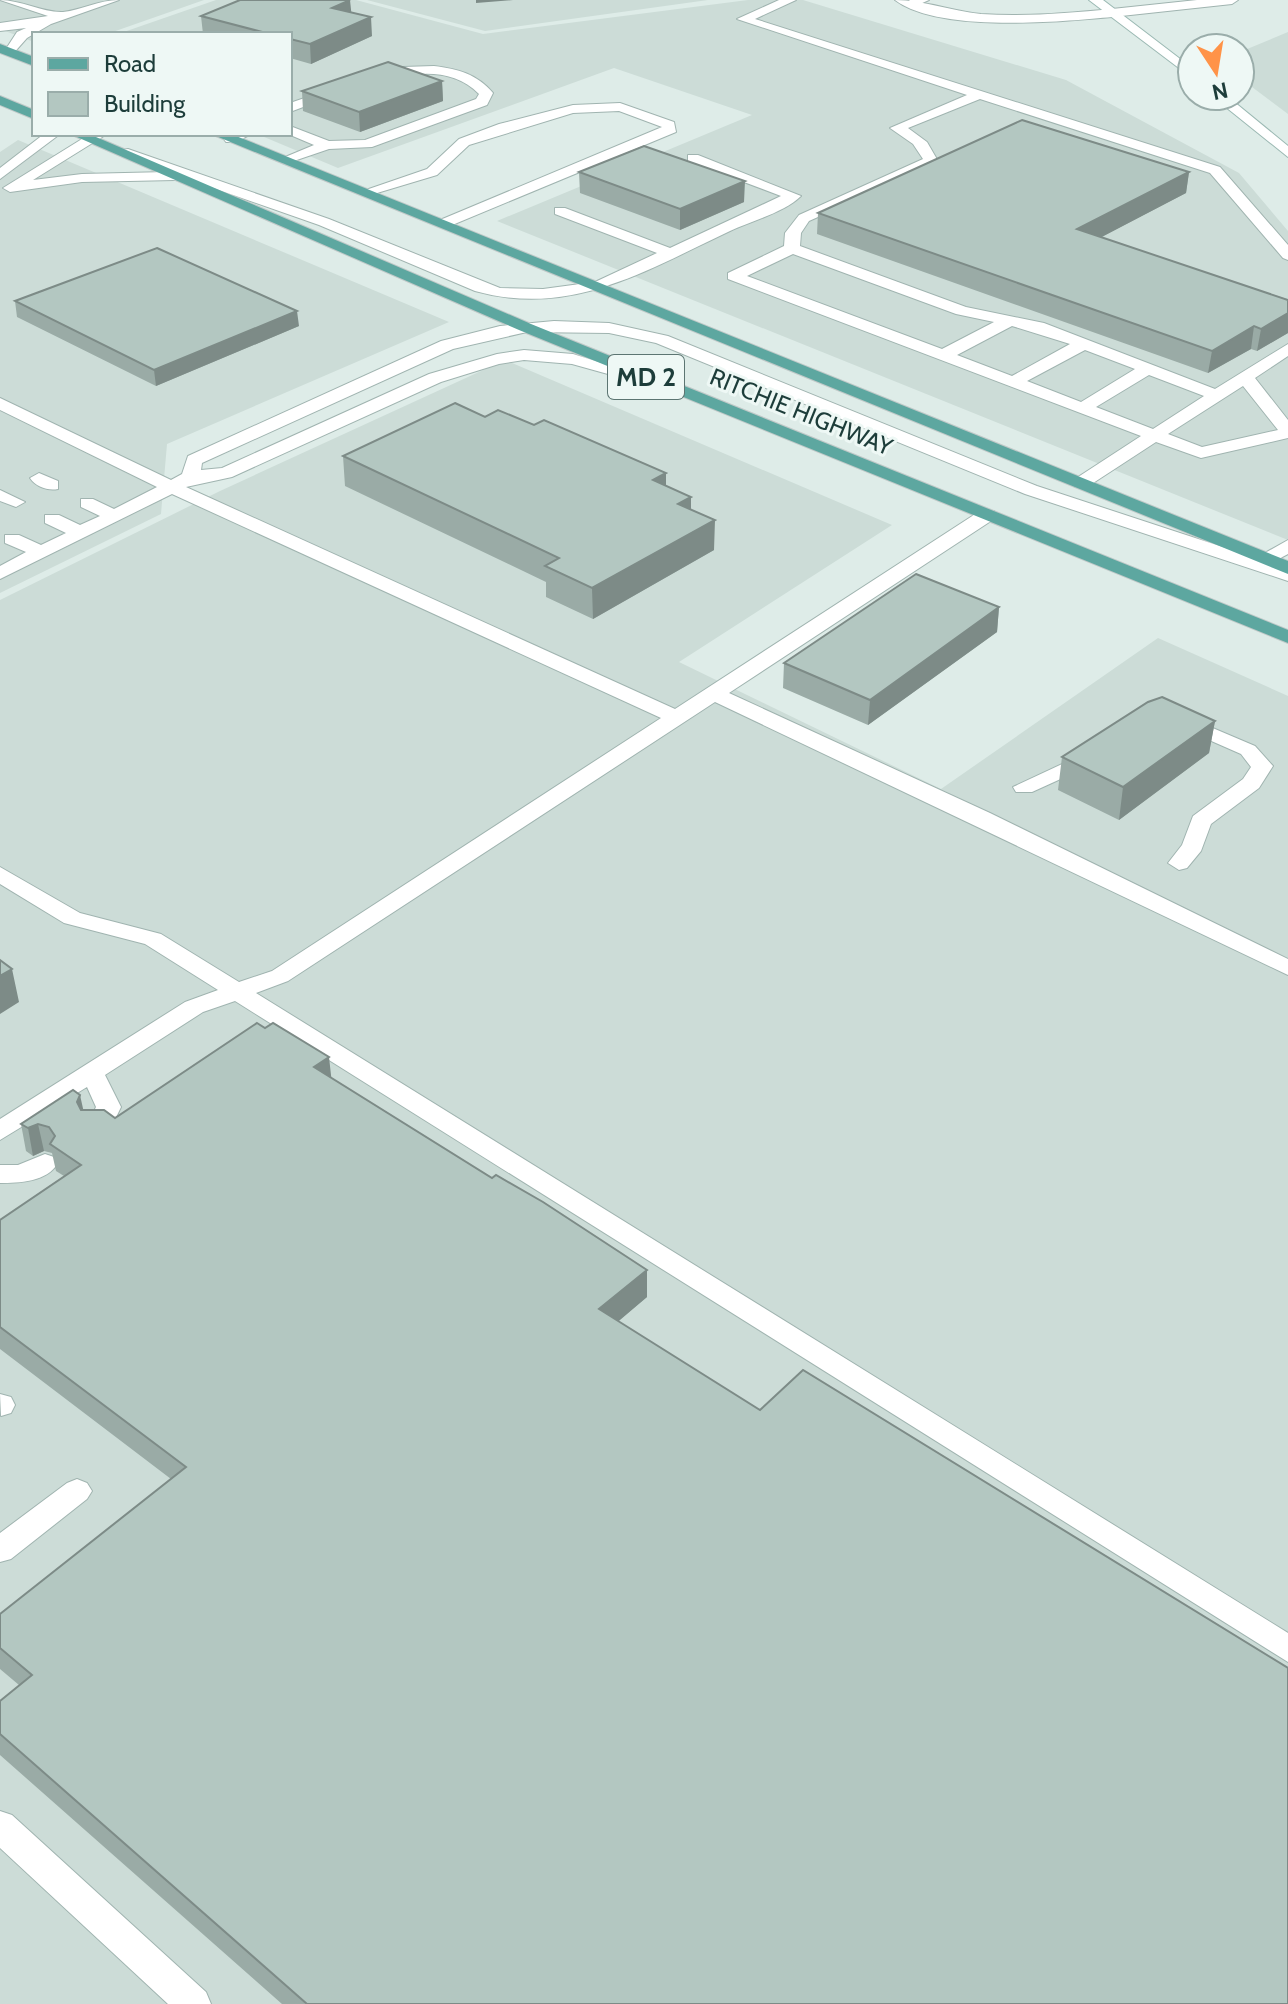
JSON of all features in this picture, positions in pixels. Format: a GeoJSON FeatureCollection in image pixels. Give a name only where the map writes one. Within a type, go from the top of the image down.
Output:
{"type":"FeatureCollection","features":[{"type":"Feature","properties":{"kind":"main road"},"geometry":{"type":"LineString","coordinates":[[4,0],[60,16]]}},
{"type":"Feature","properties":{"kind":"main road"},"geometry":{"type":"LineString","coordinates":[[32,61],[6,50],[22,35],[46,21],[113,0]]}},
{"type":"Feature","properties":{"kind":"main road"},"geometry":{"type":"LineString","coordinates":[[790,0],[743,19],[1215,170],[1288,255]]}},
{"type":"Feature","properties":{"kind":"main road"},"geometry":{"type":"LineString","coordinates":[[1095,0],[1176,62]]}},
{"type":"Feature","properties":{"kind":"main road"},"geometry":{"type":"LineString","coordinates":[[911,1],[944,13],[998,19],[1112,13],[1232,0]]}},
{"type":"Feature","properties":{"kind":"main road"},"geometry":{"type":"LineString","coordinates":[[0,27],[46,21]]}},
{"type":"Feature","properties":{"kind":"main road"},"geometry":{"type":"LineString","coordinates":[[285,160],[327,145],[367,144],[469,108],[482,102],[486,93],[480,85],[434,68],[411,67],[292,107]]}},
{"type":"Feature","properties":{"kind":"main road"},"geometry":{"type":"LineString","coordinates":[[792,248],[793,233],[804,218],[931,161],[929,152],[912,136],[897,128],[981,94]]}},
{"type":"Feature","properties":{"kind":"main road"},"geometry":{"type":"LineString","coordinates":[[0,100],[32,114]]}},
{"type":"Feature","properties":{"kind":"main road"},"geometry":{"type":"LineString","coordinates":[[367,192],[432,172],[464,142],[504,127],[573,109],[620,107],[669,125],[669,132],[445,223]]}},
{"type":"Feature","properties":{"kind":"main road"},"geometry":{"type":"LineString","coordinates":[[1238,112],[1288,153]]}},
{"type":"Feature","properties":{"kind":"main road"},"geometry":{"type":"LineString","coordinates":[[292,131],[327,145]]}},
{"type":"Feature","properties":{"kind":"main road"},"geometry":{"type":"LineString","coordinates":[[0,175],[50,136]]}},
{"type":"Feature","properties":{"kind":"main road"},"geometry":{"type":"LineString","coordinates":[[5,191],[90,136],[324,222],[481,288],[499,293],[543,294],[599,286],[794,196],[693,158]]}},
{"type":"Feature","properties":{"kind":"main road","name":"RITCHIE HIGHWAY"},"geometry":{"type":"LineString","coordinates":[[90,136],[175,176],[525,327],[1288,637]]}},
{"type":"Feature","properties":{"kind":"main road","name":"RITCHIE HIGHWAY"},"geometry":{"type":"LineString","coordinates":[[231,136],[1288,568]]}},
{"type":"Feature","properties":{"kind":"main road"},"geometry":{"type":"LineString","coordinates":[[5,191],[82,178],[175,176]]}},
{"type":"Feature","properties":{"kind":"main road"},"geometry":{"type":"LineString","coordinates":[[560,211],[670,253]]}},
{"type":"Feature","properties":{"kind":"main road"},"geometry":{"type":"LineString","coordinates":[[1219,396],[1038,326],[962,311],[792,248],[734,276],[1017,380],[1201,453],[1288,432],[1246,378]]}},
{"type":"Feature","properties":{"kind":"main road"},"geometry":{"type":"LineString","coordinates":[[945,354],[1007,322]]}},
{"type":"Feature","properties":{"kind":"main road"},"geometry":{"type":"LineString","coordinates":[[191,477],[194,460],[447,345],[525,327],[592,327],[633,331],[662,339],[1031,490],[1288,575]]}},
{"type":"Feature","properties":{"kind":"main road"},"geometry":{"type":"LineString","coordinates":[[1017,380],[1085,343]]}},
{"type":"Feature","properties":{"kind":"main road"},"geometry":{"type":"LineString","coordinates":[[1081,483],[1288,349]]}},
{"type":"Feature","properties":{"kind":"main road"},"geometry":{"type":"LineString","coordinates":[[0,573],[191,477],[226,473],[435,378],[497,359],[524,355],[573,359],[669,386]]}},
{"type":"Feature","properties":{"kind":"main road"},"geometry":{"type":"LineString","coordinates":[[1084,407],[1149,368]]}},
{"type":"Feature","properties":{"kind":"main road"},"geometry":{"type":"LineString","coordinates":[[0,403],[172,487],[674,716]]}},
{"type":"Feature","properties":{"kind":"main road"},"geometry":{"type":"LineString","coordinates":[[87,503],[115,516]]}},
{"type":"Feature","properties":{"kind":"main road"},"geometry":{"type":"LineString","coordinates":[[0,1131],[194,1007],[280,976],[674,716],[987,515]]}},
{"type":"Feature","properties":{"kind":"main road"},"geometry":{"type":"LineString","coordinates":[[52,519],[81,533]]}},
{"type":"Feature","properties":{"kind":"main road"},"geometry":{"type":"LineString","coordinates":[[12,539],[41,552]]}},
{"type":"Feature","properties":{"kind":"main road"},"geometry":{"type":"LineString","coordinates":[[1265,559],[1288,546]]}},
{"type":"Feature","properties":{"kind":"main road"},"geometry":{"type":"LineString","coordinates":[[713,693],[982,818],[1288,968]]}},
{"type":"Feature","properties":{"kind":"main road"},"geometry":{"type":"LineString","coordinates":[[1159,718],[1189,723],[1248,750],[1262,766],[1251,783],[1201,821],[1193,846],[1179,863]]}},
{"type":"Feature","properties":{"kind":"main road"},"geometry":{"type":"LineString","coordinates":[[1024,787],[1081,762],[1109,741]]}},
{"type":"Feature","properties":{"kind":"main road"},"geometry":{"type":"LineString","coordinates":[[0,874],[72,918],[153,939],[233,992],[1288,1649]]}},
{"type":"Feature","properties":{"kind":"main road"},"geometry":{"type":"LineString","coordinates":[[90,1073],[106,1092],[109,1106],[109,1115],[98,1130]]}},
{"type":"Feature","properties":{"kind":"main road"},"geometry":{"type":"LineString","coordinates":[[0,1174],[22,1174],[45,1163]]}},
{"type":"Feature","properties":{"kind":"main road"},"geometry":{"type":"LineString","coordinates":[[0,1550],[77,1491]]}},
{"type":"Feature","properties":{"kind":"main road"},"geometry":{"type":"LineString","coordinates":[[0,1826],[193,2004]]}},
{"type":"Feature","properties":{"kind":"shaded area"},"geometry":{"type":"Polygon","coordinates":[[[0,0],[204,0],[113,32],[32,32],[32,41],[0,29],[0,0]]]}},
{"type":"Feature","properties":{"kind":"shaded area"},"geometry":{"type":"Polygon","coordinates":[[[216,0],[356,0],[483,34],[748,0],[803,0],[1066,80],[1239,173],[1288,231],[1288,540],[497,221],[752,115],[614,68],[338,168],[262,136],[292,136],[292,32],[124,32],[216,0]]]}},
{"type":"Feature","properties":{"kind":"shaded area"},"geometry":{"type":"Polygon","coordinates":[[[367,0],[708,0],[485,31],[367,0]]]}},
{"type":"Feature","properties":{"kind":"shaded area"},"geometry":{"type":"Polygon","coordinates":[[[1288,32],[1288,114],[1256,90],[1256,45],[1288,32]]]}},
{"type":"Feature","properties":{"kind":"shaded area"},"geometry":{"type":"Polygon","coordinates":[[[18,140],[449,322],[167,444],[161,514],[0,593],[0,152],[18,140]]]}},
{"type":"Feature","properties":{"kind":"shaded area"},"geometry":{"type":"Polygon","coordinates":[[[505,360],[892,525],[679,662],[941,789],[1158,638],[1288,696],[1288,2004],[0,2004],[0,600],[220,491],[505,360]]]}},
{"type":"Feature","properties":{"kind":"building"},"geometry":{"type":"Polygon","coordinates":[[[240,0],[350,0],[332,8],[371,17],[310,44],[292,40],[292,32],[262,32],[201,16],[240,0]]]}},
{"type":"Feature","properties":{"kind":"building"},"geometry":{"type":"Polygon","coordinates":[[[388,62],[442,81],[359,112],[302,91],[388,62]]]}},
{"type":"Feature","properties":{"kind":"building"},"geometry":{"type":"Polygon","coordinates":[[[1022,120],[1189,172],[1077,229],[1288,300],[1288,313],[1261,329],[1254,326],[1212,351],[818,213],[1022,120]]]}},
{"type":"Feature","properties":{"kind":"building"},"geometry":{"type":"Polygon","coordinates":[[[644,146],[745,181],[680,209],[579,172],[644,146]]]}},
{"type":"Feature","properties":{"kind":"building"},"geometry":{"type":"Polygon","coordinates":[[[157,248],[297,311],[154,370],[15,301],[157,248]]]}},
{"type":"Feature","properties":{"kind":"building"},"geometry":{"type":"Polygon","coordinates":[[[455,403],[485,417],[498,410],[534,425],[544,420],[666,473],[653,480],[691,497],[678,504],[715,520],[592,588],[545,566],[559,558],[343,456],[455,403]]]}},
{"type":"Feature","properties":{"kind":"building"},"geometry":{"type":"Polygon","coordinates":[[[916,574],[999,607],[870,700],[784,663],[916,574]]]}},
{"type":"Feature","properties":{"kind":"building"},"geometry":{"type":"Polygon","coordinates":[[[1162,697],[1215,721],[1123,787],[1062,757],[1148,702],[1162,697]]]}},
{"type":"Feature","properties":{"kind":"building"},"geometry":{"type":"Polygon","coordinates":[[[0,960],[12,969],[0,976],[0,960]]]}},
{"type":"Feature","properties":{"kind":"building"},"geometry":{"type":"Polygon","coordinates":[[[257,1023],[265,1028],[273,1023],[329,1057],[314,1067],[492,1178],[496,1175],[543,1202],[647,1270],[599,1309],[760,1410],[803,1370],[1288,1668],[1288,2004],[307,2004],[0,1734],[0,1701],[32,1675],[0,1648],[0,1614],[186,1467],[0,1327],[0,1220],[81,1165],[50,1144],[55,1136],[49,1127],[38,1124],[28,1128],[21,1124],[73,1090],[80,1095],[77,1102],[81,1110],[104,1110],[115,1118],[257,1023]]]}}]}
